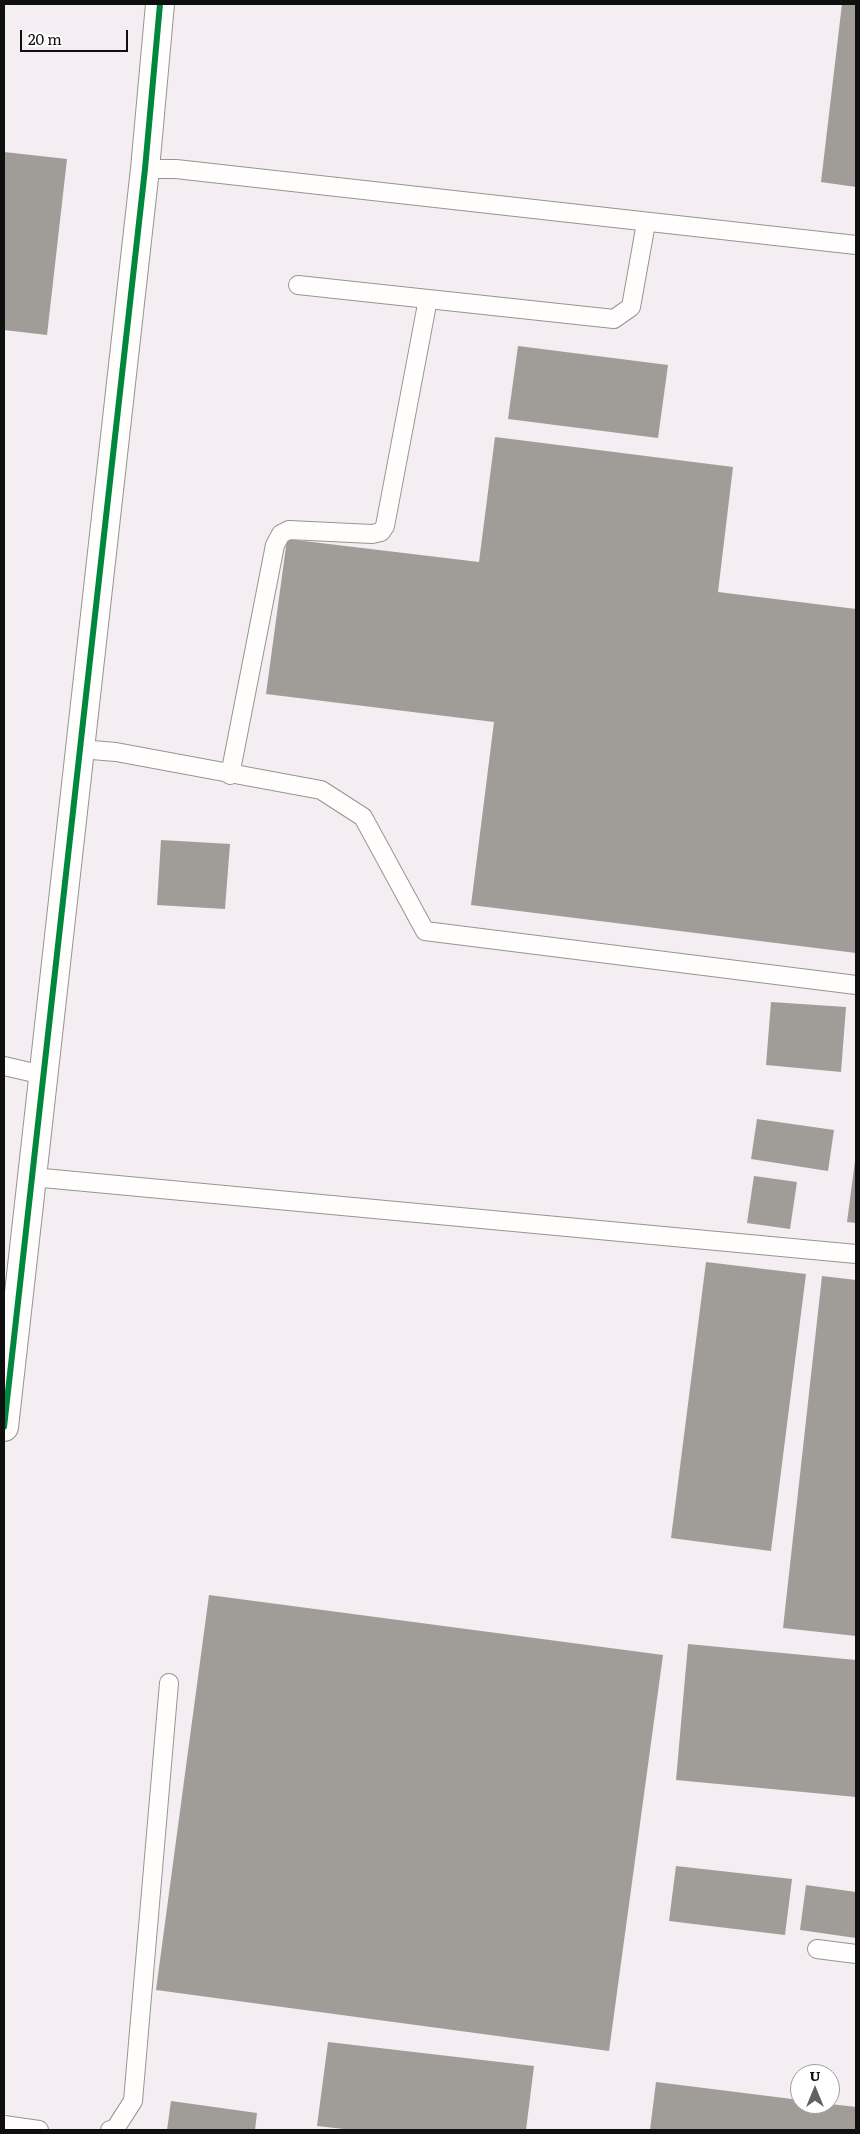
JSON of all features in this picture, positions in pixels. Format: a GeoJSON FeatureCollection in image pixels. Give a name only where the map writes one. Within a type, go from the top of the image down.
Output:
{"type":"FeatureCollection","features":[{"type":"Feature","properties":{"kind":"street"},"geometry":{"type":"LineString","coordinates":[[4,1427],[145,169],[160,4]]}},
{"type":"Feature","properties":{"kind":"lane"},"geometry":{"type":"LineString","coordinates":[[145,169],[176,168],[646,223],[856,245]]}},
{"type":"Feature","properties":{"kind":"lane"},"geometry":{"type":"LineString","coordinates":[[298,285],[614,319],[631,307],[646,223]]}},
{"type":"Feature","properties":{"kind":"lane"},"geometry":{"type":"LineString","coordinates":[[230,775],[275,545],[281,534],[289,530],[372,534],[381,532],[385,526],[428,299]]}},
{"type":"Feature","properties":{"kind":"lane"},"geometry":{"type":"LineString","coordinates":[[80,749],[116,752],[230,775],[321,790],[363,817],[425,931],[856,985]]}},
{"type":"Feature","properties":{"kind":"lane"},"geometry":{"type":"LineString","coordinates":[[4,1066],[43,1075]]}},
{"type":"Feature","properties":{"kind":"lane"},"geometry":{"type":"LineString","coordinates":[[32,1177],[856,1254]]}},
{"type":"Feature","properties":{"kind":"lane"},"geometry":{"type":"LineString","coordinates":[[110,2130],[115,2128],[134,2101],[169,1683]]}},
{"type":"Feature","properties":{"kind":"lane"},"geometry":{"type":"LineString","coordinates":[[817,1949],[856,1954]]}},
{"type":"Feature","properties":{"kind":"lane"},"geometry":{"type":"LineString","coordinates":[[4,2125],[38,2130]]}},
{"type":"Feature","properties":{"kind":"shaded area"},"geometry":{"type":"Polygon","coordinates":[[[4,4],[856,4],[856,2130],[4,2130],[4,4]]]}},
{"type":"Feature","properties":{"kind":"building"},"geometry":{"type":"Polygon","coordinates":[[[842,4],[856,4],[856,187],[821,182],[842,4]]]}},
{"type":"Feature","properties":{"kind":"building"},"geometry":{"type":"Polygon","coordinates":[[[4,152],[67,159],[47,335],[4,330],[4,152]]]}},
{"type":"Feature","properties":{"kind":"building"},"geometry":{"type":"Polygon","coordinates":[[[518,346],[668,365],[658,438],[508,419],[518,346]]]}},
{"type":"Feature","properties":{"kind":"building"},"geometry":{"type":"Polygon","coordinates":[[[495,437],[733,467],[718,592],[856,609],[856,953],[471,905],[494,722],[266,694],[287,539],[479,562],[495,437]]]}},
{"type":"Feature","properties":{"kind":"building"},"geometry":{"type":"Polygon","coordinates":[[[161,840],[230,844],[225,909],[157,905],[161,840]]]}},
{"type":"Feature","properties":{"kind":"building"},"geometry":{"type":"Polygon","coordinates":[[[771,1002],[846,1007],[841,1072],[766,1065],[771,1002]]]}},
{"type":"Feature","properties":{"kind":"building"},"geometry":{"type":"Polygon","coordinates":[[[757,1119],[834,1130],[828,1171],[751,1159],[757,1119]]]}},
{"type":"Feature","properties":{"kind":"building"},"geometry":{"type":"Polygon","coordinates":[[[856,1161],[856,1223],[847,1222],[856,1161]]]}},
{"type":"Feature","properties":{"kind":"building"},"geometry":{"type":"Polygon","coordinates":[[[754,1176],[797,1182],[790,1229],[747,1223],[754,1176]]]}},
{"type":"Feature","properties":{"kind":"building"},"geometry":{"type":"Polygon","coordinates":[[[706,1262],[806,1274],[771,1551],[671,1538],[706,1262]]]}},
{"type":"Feature","properties":{"kind":"building"},"geometry":{"type":"Polygon","coordinates":[[[822,1276],[856,1280],[856,1636],[783,1628],[822,1276]]]}},
{"type":"Feature","properties":{"kind":"building"},"geometry":{"type":"Polygon","coordinates":[[[209,1595],[663,1655],[609,2051],[156,1990],[209,1595]]]}},
{"type":"Feature","properties":{"kind":"building"},"geometry":{"type":"Polygon","coordinates":[[[688,1644],[856,1660],[856,1797],[676,1780],[688,1644]]]}},
{"type":"Feature","properties":{"kind":"building"},"geometry":{"type":"Polygon","coordinates":[[[676,1866],[792,1879],[785,1935],[669,1921],[676,1866]]]}},
{"type":"Feature","properties":{"kind":"building"},"geometry":{"type":"Polygon","coordinates":[[[806,1885],[856,1892],[856,1938],[800,1930],[806,1885]]]}},
{"type":"Feature","properties":{"kind":"building"},"geometry":{"type":"Polygon","coordinates":[[[328,2042],[534,2066],[526,2130],[353,2130],[317,2126],[328,2042]]]}},
{"type":"Feature","properties":{"kind":"building"},"geometry":{"type":"Polygon","coordinates":[[[656,2082],[790,2099],[790,2114],[840,2114],[840,2105],[856,2107],[856,2130],[650,2130],[656,2082]]]}},
{"type":"Feature","properties":{"kind":"building"},"geometry":{"type":"Polygon","coordinates":[[[171,2101],[257,2113],[255,2130],[167,2130],[171,2101]]]}},
{"type":"Feature","properties":{"kind":"cycle path"},"geometry":{"type":"LineString","coordinates":[[4,1427],[145,169],[160,4]]}}]}
